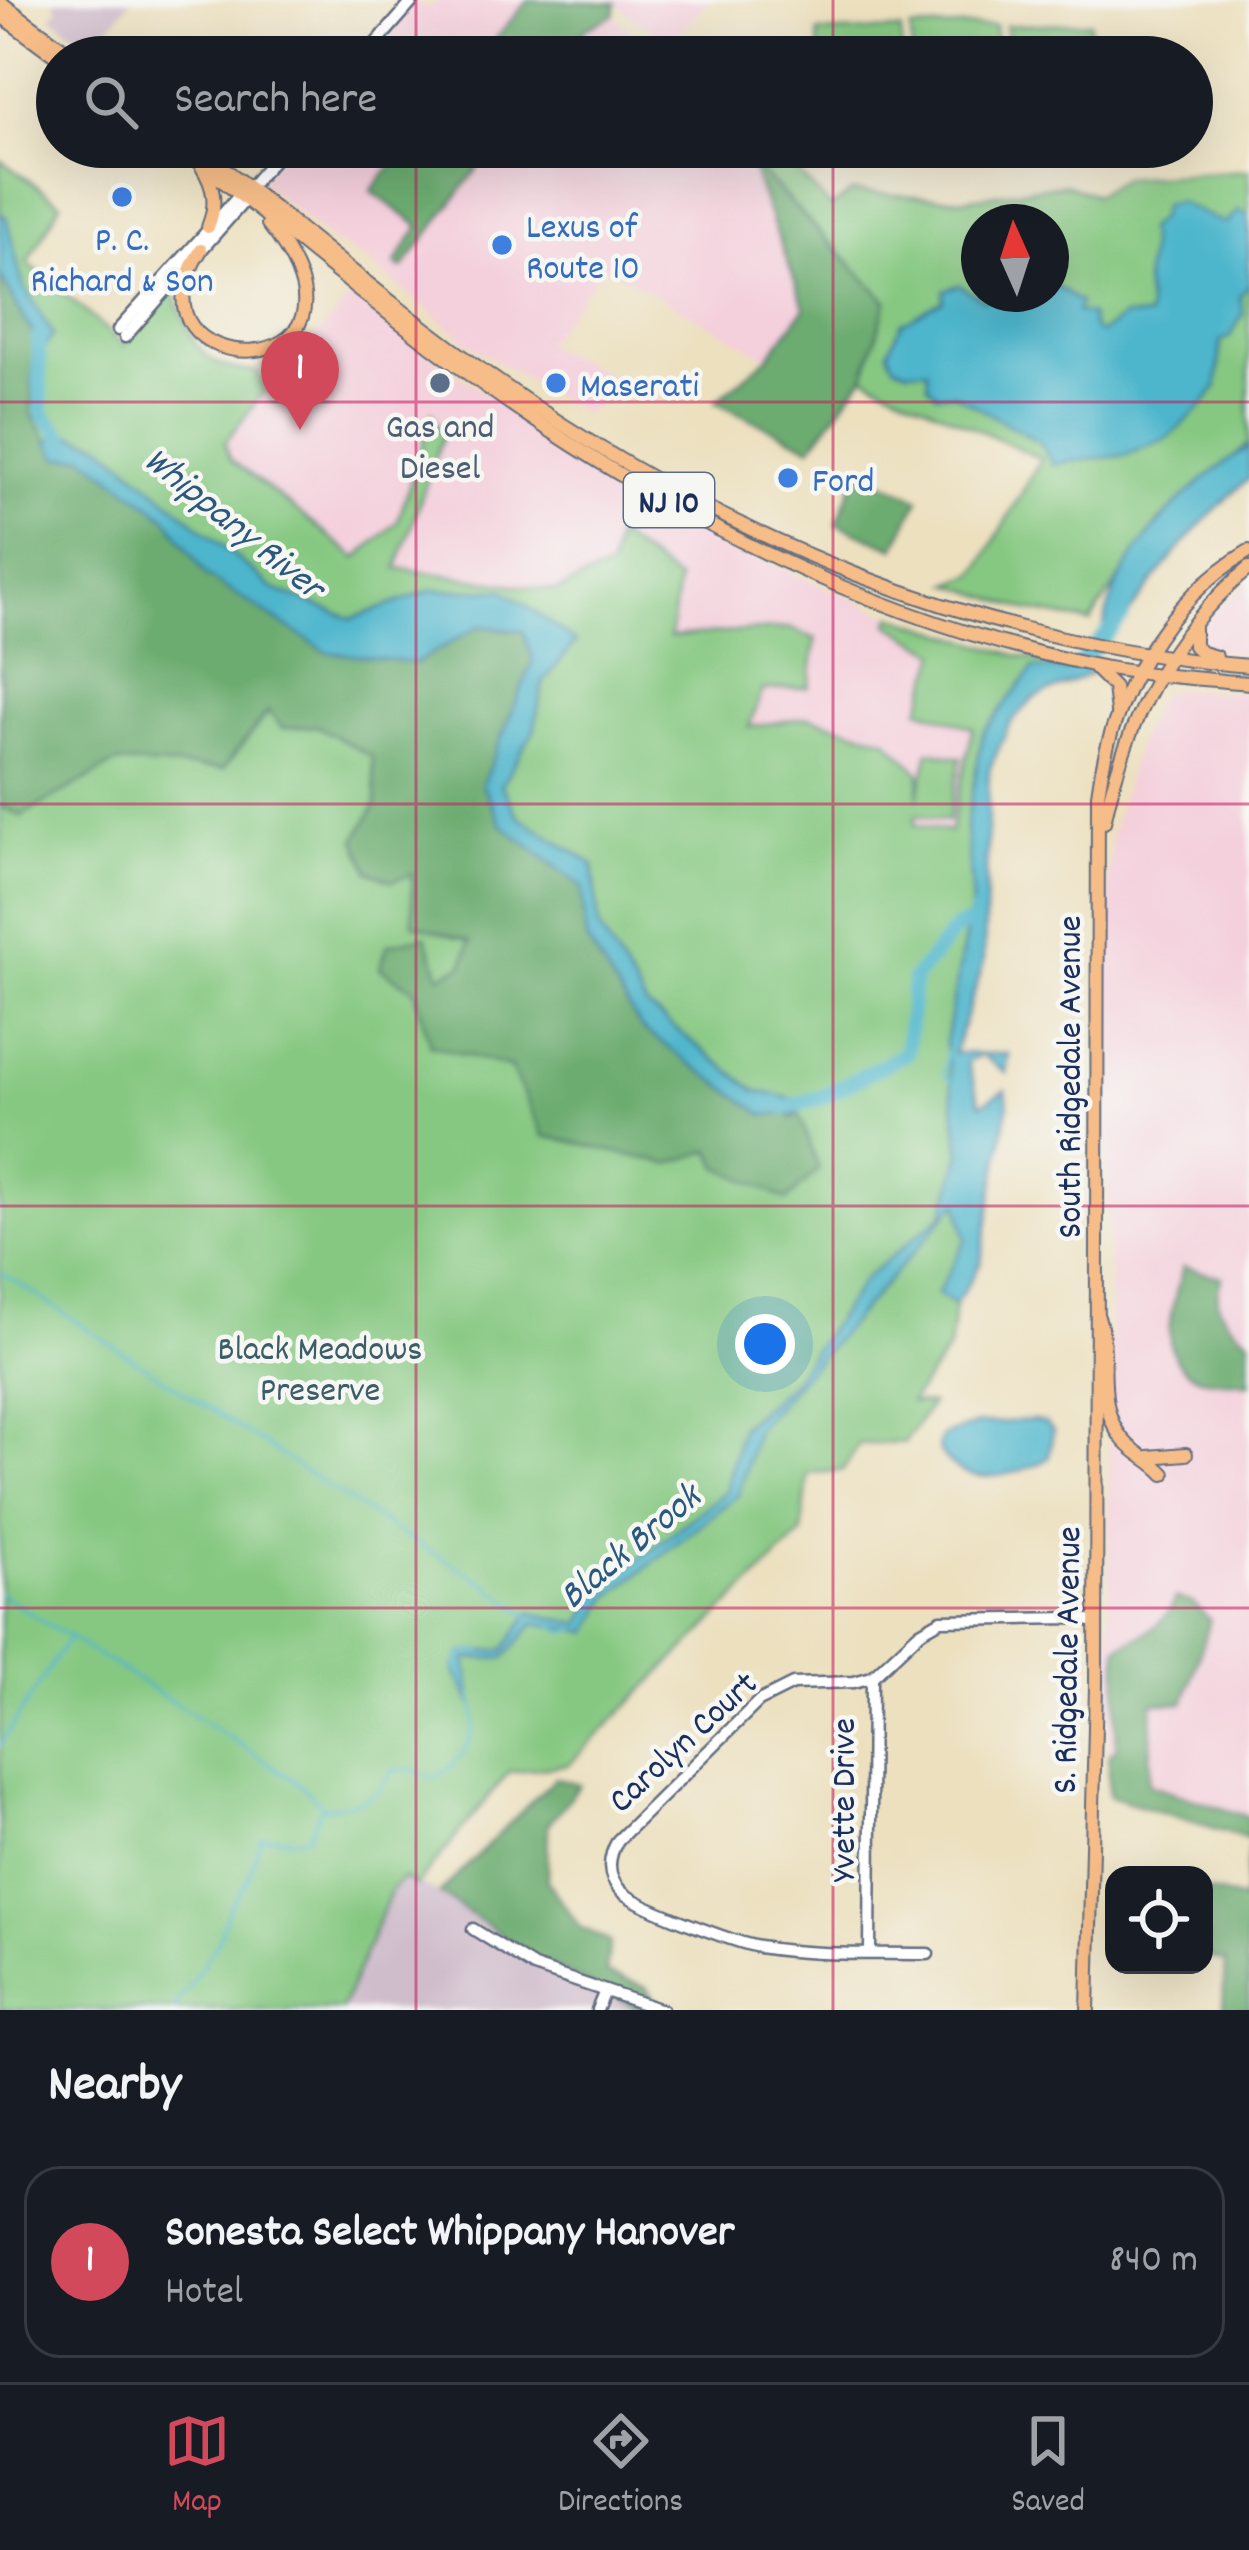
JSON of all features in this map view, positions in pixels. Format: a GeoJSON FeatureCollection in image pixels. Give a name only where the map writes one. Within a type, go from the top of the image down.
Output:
{"type":"FeatureCollection","features":[{"type":"Feature","properties":{"kind":"main road"},"geometry":{"type":"LineString","coordinates":[[0,2],[47,36]]}},
{"type":"Feature","properties":{"kind":"main road"},"geometry":{"type":"LineString","coordinates":[[0,16],[36,42]]}},
{"type":"Feature","properties":{"kind":"main road"},"geometry":{"type":"LineString","coordinates":[[203,168],[216,208],[208,227]]}},
{"type":"Feature","properties":{"kind":"main road","name":"NJ 10"},"geometry":{"type":"LineString","coordinates":[[213,168],[497,395],[649,489],[805,569],[941,622],[1112,673]]}},
{"type":"Feature","properties":{"kind":"main road"},"geometry":{"type":"LineString","coordinates":[[201,250],[190,267],[184,293],[188,314],[200,333],[227,351],[249,353],[271,347],[289,334],[303,311],[303,278],[294,258],[246,196]]}},
{"type":"Feature","properties":{"kind":"main road","name":"NJ 10"},"geometry":{"type":"LineString","coordinates":[[246,196],[548,416],[655,480],[827,563],[957,611],[1051,637],[1244,666]]}},
{"type":"Feature","properties":{"kind":"main road","name":"South Ridgedale Avenue"},"geometry":{"type":"LineString","coordinates":[[1095,1310],[1098,794],[1116,718],[1147,655],[1193,593],[1249,551]]}},
{"type":"Feature","properties":{"kind":"main road","name":"South Ridgedale Avenue"},"geometry":{"type":"LineString","coordinates":[[1099,844],[1117,765],[1167,658],[1196,620],[1249,568]]}},
{"type":"Feature","properties":{"kind":"main road"},"geometry":{"type":"LineString","coordinates":[[1196,620],[1195,646],[1202,653],[1244,666]]}},
{"type":"Feature","properties":{"kind":"main road"},"geometry":{"type":"LineString","coordinates":[[1116,718],[1112,673],[1249,683]]}},
{"type":"Feature","properties":{"kind":"main road"},"geometry":{"type":"LineString","coordinates":[[1095,1310],[1104,1333],[1109,1412],[1120,1437],[1163,1474]]}},
{"type":"Feature","properties":{"kind":"main road","name":"S. Ridgedale Avenue"},"geometry":{"type":"LineString","coordinates":[[1088,2010],[1096,1622],[1095,1310]]}},
{"type":"Feature","properties":{"kind":"main road"},"geometry":{"type":"LineString","coordinates":[[1147,1456],[1186,1454]]}},
{"type":"Feature","properties":{"kind":"street"},"geometry":{"type":"LineString","coordinates":[[383,36],[415,0]]}},
{"type":"Feature","properties":{"kind":"street"},"geometry":{"type":"LineString","coordinates":[[246,196],[208,227],[122,333],[201,250],[246,196],[268,168]]}},
{"type":"Feature","properties":{"kind":"street","name":"Yvette Drive"},"geometry":{"type":"LineString","coordinates":[[870,1953],[872,1677],[941,1619],[1077,1618],[1096,1622]]}},
{"type":"Feature","properties":{"kind":"street","name":"Carolyn Court"},"geometry":{"type":"LineString","coordinates":[[872,1677],[793,1684],[769,1694],[618,1840],[609,1864],[616,1886],[629,1897],[744,1943],[928,1954]]}},
{"type":"Feature","properties":{"kind":"street"},"geometry":{"type":"LineString","coordinates":[[473,1929],[534,1967],[662,2010]]}},
{"type":"Feature","properties":{"kind":"street"},"geometry":{"type":"LineString","coordinates":[[597,2010],[605,1991]]}},
{"type":"Feature","properties":{"kind":"shaded area"},"geometry":{"type":"Polygon","coordinates":[[[53,0],[131,0],[102,36],[78,36],[51,16],[58,9],[53,0]]]}},
{"type":"Feature","properties":{"kind":"shaded area"},"geometry":{"type":"Polygon","coordinates":[[[414,0],[428,9],[440,0],[528,0],[498,36],[382,36],[414,0]]]}},
{"type":"Feature","properties":{"kind":"shaded area"},"geometry":{"type":"Polygon","coordinates":[[[611,0],[709,0],[677,36],[659,36],[611,0]]]}},
{"type":"Feature","properties":{"kind":"shaded area"},"geometry":{"type":"Polygon","coordinates":[[[614,15],[634,36],[580,36],[614,15]]]}},
{"type":"Feature","properties":{"kind":"shaded area"},"geometry":{"type":"Polygon","coordinates":[[[270,168],[390,168],[372,190],[419,226],[396,263],[402,268],[478,168],[752,168],[805,308],[768,357],[604,266],[544,344],[623,381],[584,414],[474,347],[363,258],[330,240],[261,181],[270,168]]]}},
{"type":"Feature","properties":{"kind":"shaded area"},"geometry":{"type":"Polygon","coordinates":[[[351,298],[594,472],[739,550],[892,616],[890,625],[938,652],[973,727],[950,833],[914,825],[809,717],[748,728],[789,628],[669,638],[617,536],[611,567],[556,591],[397,568],[443,435],[433,414],[398,521],[358,559],[230,460],[225,443],[266,389],[351,298]]]}},
{"type":"Feature","properties":{"kind":"shaded area"},"geometry":{"type":"Polygon","coordinates":[[[1249,582],[1249,655],[1208,649],[1199,639],[1207,617],[1249,582]]]}},
{"type":"Feature","properties":{"kind":"shaded area"},"geometry":{"type":"Polygon","coordinates":[[[1171,689],[1249,694],[1249,1839],[1109,1796],[1110,1320],[1104,977],[1111,835],[1139,738],[1160,694],[1171,689]]]}},
{"type":"Feature","properties":{"kind":"shaded area"},"geometry":{"type":"Polygon","coordinates":[[[403,1878],[440,1893],[535,1958],[641,2010],[341,2010],[391,1890],[403,1878]]]}},
{"type":"Feature","properties":{"kind":"green space"},"geometry":{"type":"Polygon","coordinates":[[[528,0],[616,3],[614,15],[580,36],[498,36],[528,0]]]}},
{"type":"Feature","properties":{"kind":"green space"},"geometry":{"type":"Polygon","coordinates":[[[1090,22],[1090,36],[1006,36],[1006,26],[1090,22]]]}},
{"type":"Feature","properties":{"kind":"green space"},"geometry":{"type":"Polygon","coordinates":[[[995,26],[995,36],[911,36],[911,29],[995,26]]]}},
{"type":"Feature","properties":{"kind":"green space"},"geometry":{"type":"Polygon","coordinates":[[[901,30],[901,36],[818,36],[901,30]]]}},
{"type":"Feature","properties":{"kind":"green space","name":"Black Meadows Preserve"},"geometry":{"type":"Polygon","coordinates":[[[0,160],[61,203],[28,263],[124,345],[173,290],[192,336],[209,358],[256,371],[266,389],[225,443],[230,459],[357,558],[398,521],[432,413],[443,435],[397,568],[556,591],[610,567],[616,535],[678,581],[670,637],[789,628],[816,639],[809,687],[763,690],[749,727],[809,717],[887,739],[920,773],[918,798],[929,751],[961,758],[948,821],[916,815],[915,825],[950,832],[973,728],[920,709],[938,653],[889,624],[892,616],[1015,655],[1067,666],[1065,670],[1034,668],[983,733],[966,826],[972,902],[945,1042],[961,1153],[944,1214],[865,1278],[790,1384],[741,1426],[726,1491],[601,1589],[581,1625],[531,1613],[504,1650],[462,1653],[472,1701],[466,1659],[504,1658],[535,1623],[589,1631],[609,1597],[739,1494],[756,1429],[958,1201],[966,1239],[938,1294],[955,1305],[949,1349],[910,1402],[931,1404],[904,1443],[859,1444],[843,1470],[808,1474],[802,1533],[569,1764],[509,1772],[416,1886],[403,1878],[391,1890],[341,2010],[0,2010],[0,805],[21,816],[116,763],[223,769],[269,711],[282,728],[317,726],[372,756],[377,804],[412,873],[470,941],[463,965],[439,976],[426,937],[388,945],[380,968],[415,990],[430,1045],[510,1067],[793,1099],[756,1091],[647,1007],[599,928],[593,864],[518,816],[500,784],[534,731],[543,683],[575,641],[432,590],[352,619],[273,589],[102,444],[64,433],[48,441],[31,413],[35,363],[53,335],[23,285],[6,217],[0,213],[0,160]]]}},
{"type":"Feature","properties":{"kind":"green space"},"geometry":{"type":"Polygon","coordinates":[[[390,168],[478,168],[402,269],[395,264],[419,226],[371,191],[390,168]]]}},
{"type":"Feature","properties":{"kind":"green space"},"geometry":{"type":"Polygon","coordinates":[[[752,168],[887,301],[864,376],[811,447],[715,402],[768,357],[805,308],[752,168]]]}},
{"type":"Feature","properties":{"kind":"green space"},"geometry":{"type":"Polygon","coordinates":[[[757,168],[793,168],[831,207],[852,192],[965,199],[1065,184],[1095,195],[1123,178],[1249,170],[1249,444],[1158,522],[1090,622],[1027,610],[950,584],[976,574],[1041,459],[864,376],[887,301],[757,168]]]}},
{"type":"Feature","properties":{"kind":"green space"},"geometry":{"type":"Polygon","coordinates":[[[0,275],[34,336],[31,413],[58,458],[84,455],[167,518],[207,576],[416,663],[479,626],[523,631],[533,661],[482,785],[502,825],[582,887],[586,939],[642,1029],[793,1118],[799,1114],[819,1169],[787,1200],[719,1167],[711,1150],[669,1164],[544,1136],[510,1067],[430,1045],[415,990],[380,968],[388,944],[426,936],[440,976],[463,965],[470,941],[413,924],[412,874],[392,881],[369,871],[356,839],[377,803],[372,757],[317,726],[282,728],[268,711],[223,769],[116,763],[21,816],[0,805],[0,275]]]}},
{"type":"Feature","properties":{"kind":"green space"},"geometry":{"type":"Polygon","coordinates":[[[851,467],[919,499],[895,548],[837,524],[853,482],[851,467]]]}},
{"type":"Feature","properties":{"kind":"green space"},"geometry":{"type":"Polygon","coordinates":[[[1183,1267],[1222,1277],[1218,1296],[1222,1313],[1249,1339],[1249,1384],[1201,1378],[1175,1358],[1171,1314],[1183,1267]]]}},
{"type":"Feature","properties":{"kind":"green space"},"geometry":{"type":"Polygon","coordinates":[[[1176,1598],[1193,1603],[1210,1620],[1184,1703],[1153,1703],[1149,1784],[1249,1817],[1249,1839],[1109,1796],[1109,1754],[1116,1749],[1118,1647],[1159,1622],[1176,1598]]]}},
{"type":"Feature","properties":{"kind":"green space"},"geometry":{"type":"Polygon","coordinates":[[[555,1778],[580,1785],[548,1824],[547,1881],[579,1926],[610,1942],[606,1973],[646,1987],[660,2010],[641,2010],[535,1958],[440,1893],[555,1778]]]}},
{"type":"Feature","properties":{"kind":"green space"},"geometry":{"type":"Polygon","coordinates":[[[1249,1846],[1249,2010],[1223,2010],[1225,1962],[1213,1959],[1213,1892],[1243,1900],[1249,1846]]]}},
{"type":"Feature","properties":{"kind":"water"},"geometry":{"type":"Polygon","coordinates":[[[1178,202],[1225,224],[1239,210],[1249,216],[1249,285],[1240,295],[1243,314],[1230,337],[1221,341],[1217,387],[1168,438],[1127,455],[1053,464],[1039,442],[953,393],[937,394],[928,385],[927,369],[894,365],[888,352],[902,322],[943,301],[944,290],[959,285],[961,312],[1069,312],[1069,295],[1080,303],[1076,312],[1090,315],[1093,329],[1101,333],[1124,317],[1148,317],[1147,229],[1159,218],[1163,205],[1178,202]]]}},
{"type":"Feature","properties":{"kind":"water"},"geometry":{"type":"Polygon","coordinates":[[[0,213],[6,217],[23,285],[53,335],[35,363],[34,336],[0,275],[0,213]]]}},
{"type":"Feature","properties":{"kind":"water"},"geometry":{"type":"Polygon","coordinates":[[[64,433],[102,444],[273,589],[352,619],[432,590],[504,590],[576,642],[543,683],[534,731],[501,785],[518,816],[593,864],[599,928],[647,1007],[756,1091],[793,1099],[799,1114],[764,1115],[642,1029],[586,939],[582,887],[502,825],[482,785],[533,661],[523,631],[479,626],[416,663],[327,652],[207,576],[167,518],[84,456],[58,458],[48,441],[64,433]]]}},
{"type":"Feature","properties":{"kind":"water"},"geometry":{"type":"Polygon","coordinates":[[[1249,447],[1249,479],[1195,531],[1117,629],[1104,625],[1124,572],[1159,523],[1203,481],[1249,447]]]}},
{"type":"Feature","properties":{"kind":"water"},"geometry":{"type":"Polygon","coordinates":[[[1067,666],[1092,673],[1033,699],[1010,724],[989,770],[984,962],[954,1053],[1009,1054],[1006,1073],[982,1055],[967,1062],[981,1104],[1006,1090],[1008,1106],[981,1262],[955,1305],[937,1294],[966,1239],[958,1202],[756,1429],[739,1494],[609,1597],[589,1632],[535,1623],[504,1658],[466,1659],[473,1706],[454,1670],[462,1653],[504,1650],[530,1613],[581,1624],[600,1589],[726,1492],[741,1427],[790,1384],[865,1278],[944,1214],[961,1153],[945,1042],[972,902],[966,826],[983,733],[1034,668],[1064,670],[1067,666]]]}},
{"type":"Feature","properties":{"kind":"water"},"geometry":{"type":"Polygon","coordinates":[[[1035,1420],[1053,1431],[1049,1458],[1020,1471],[974,1476],[948,1462],[938,1448],[942,1436],[977,1424],[1035,1420]]]}},
{"type":"Feature","properties":{"kind":"waterway","name":"Whippany River"},"geometry":{"type":"LineString","coordinates":[[38,339],[42,413],[72,448]]}},
{"type":"Feature","properties":{"kind":"waterway","name":"Whippany River"},"geometry":{"type":"LineString","coordinates":[[1075,669],[1123,615]]}},
{"type":"Feature","properties":{"kind":"waterway","name":"Whippany River"},"geometry":{"type":"LineString","coordinates":[[777,1103],[785,1108],[822,1097],[906,1053],[914,979],[956,928],[975,922],[976,913]]}},
{"type":"Feature","properties":{"kind":"waterway","name":"Black Brook"},"geometry":{"type":"LineString","coordinates":[[947,1051],[944,1074],[950,1081]]}},
{"type":"Feature","properties":{"kind":"waterway"},"geometry":{"type":"LineString","coordinates":[[4,1274],[399,1533],[481,1580],[529,1616]]}},
{"type":"Feature","properties":{"kind":"waterway"},"geometry":{"type":"LineString","coordinates":[[0,1594],[240,1744],[298,1783],[324,1807]]}},
{"type":"Feature","properties":{"kind":"waterway","name":"Black Brook"},"geometry":{"type":"LineString","coordinates":[[552,1625],[565,1632],[576,1630]]}},
{"type":"Feature","properties":{"kind":"waterway"},"geometry":{"type":"LineString","coordinates":[[0,1745],[70,1636]]}},
{"type":"Feature","properties":{"kind":"waterway","name":"Black Brook"},"geometry":{"type":"LineString","coordinates":[[456,1670],[462,1654],[481,1652]]}},
{"type":"Feature","properties":{"kind":"waterway","name":"Black Brook"},"geometry":{"type":"LineString","coordinates":[[174,2010],[217,1943],[230,1906],[248,1879],[261,1839],[309,1836],[320,1809],[362,1801],[377,1792],[394,1770],[413,1769],[433,1778],[444,1772],[462,1754],[473,1731],[470,1694]]}},
{"type":"Feature","properties":{"kind":"place","name":"P. C. Richard & Son"},"geometry":{"type":"Point","coordinates":[122,197]}},
{"type":"Feature","properties":{"kind":"place","name":"Lexus of Route 10"},"geometry":{"type":"Point","coordinates":[502,245]}},
{"type":"Feature","properties":{"kind":"place","name":"Gas and Diesel"},"geometry":{"type":"Point","coordinates":[440,383]}},
{"type":"Feature","properties":{"kind":"place","name":"Maserati"},"geometry":{"type":"Point","coordinates":[556,383]}},
{"type":"Feature","properties":{"kind":"place","name":"Sonesta Select Whippany Hanover"},"geometry":{"type":"Point","coordinates":[300,430]}},
{"type":"Feature","properties":{"kind":"place","name":"Ford"},"geometry":{"type":"Point","coordinates":[788,478]}}]}
